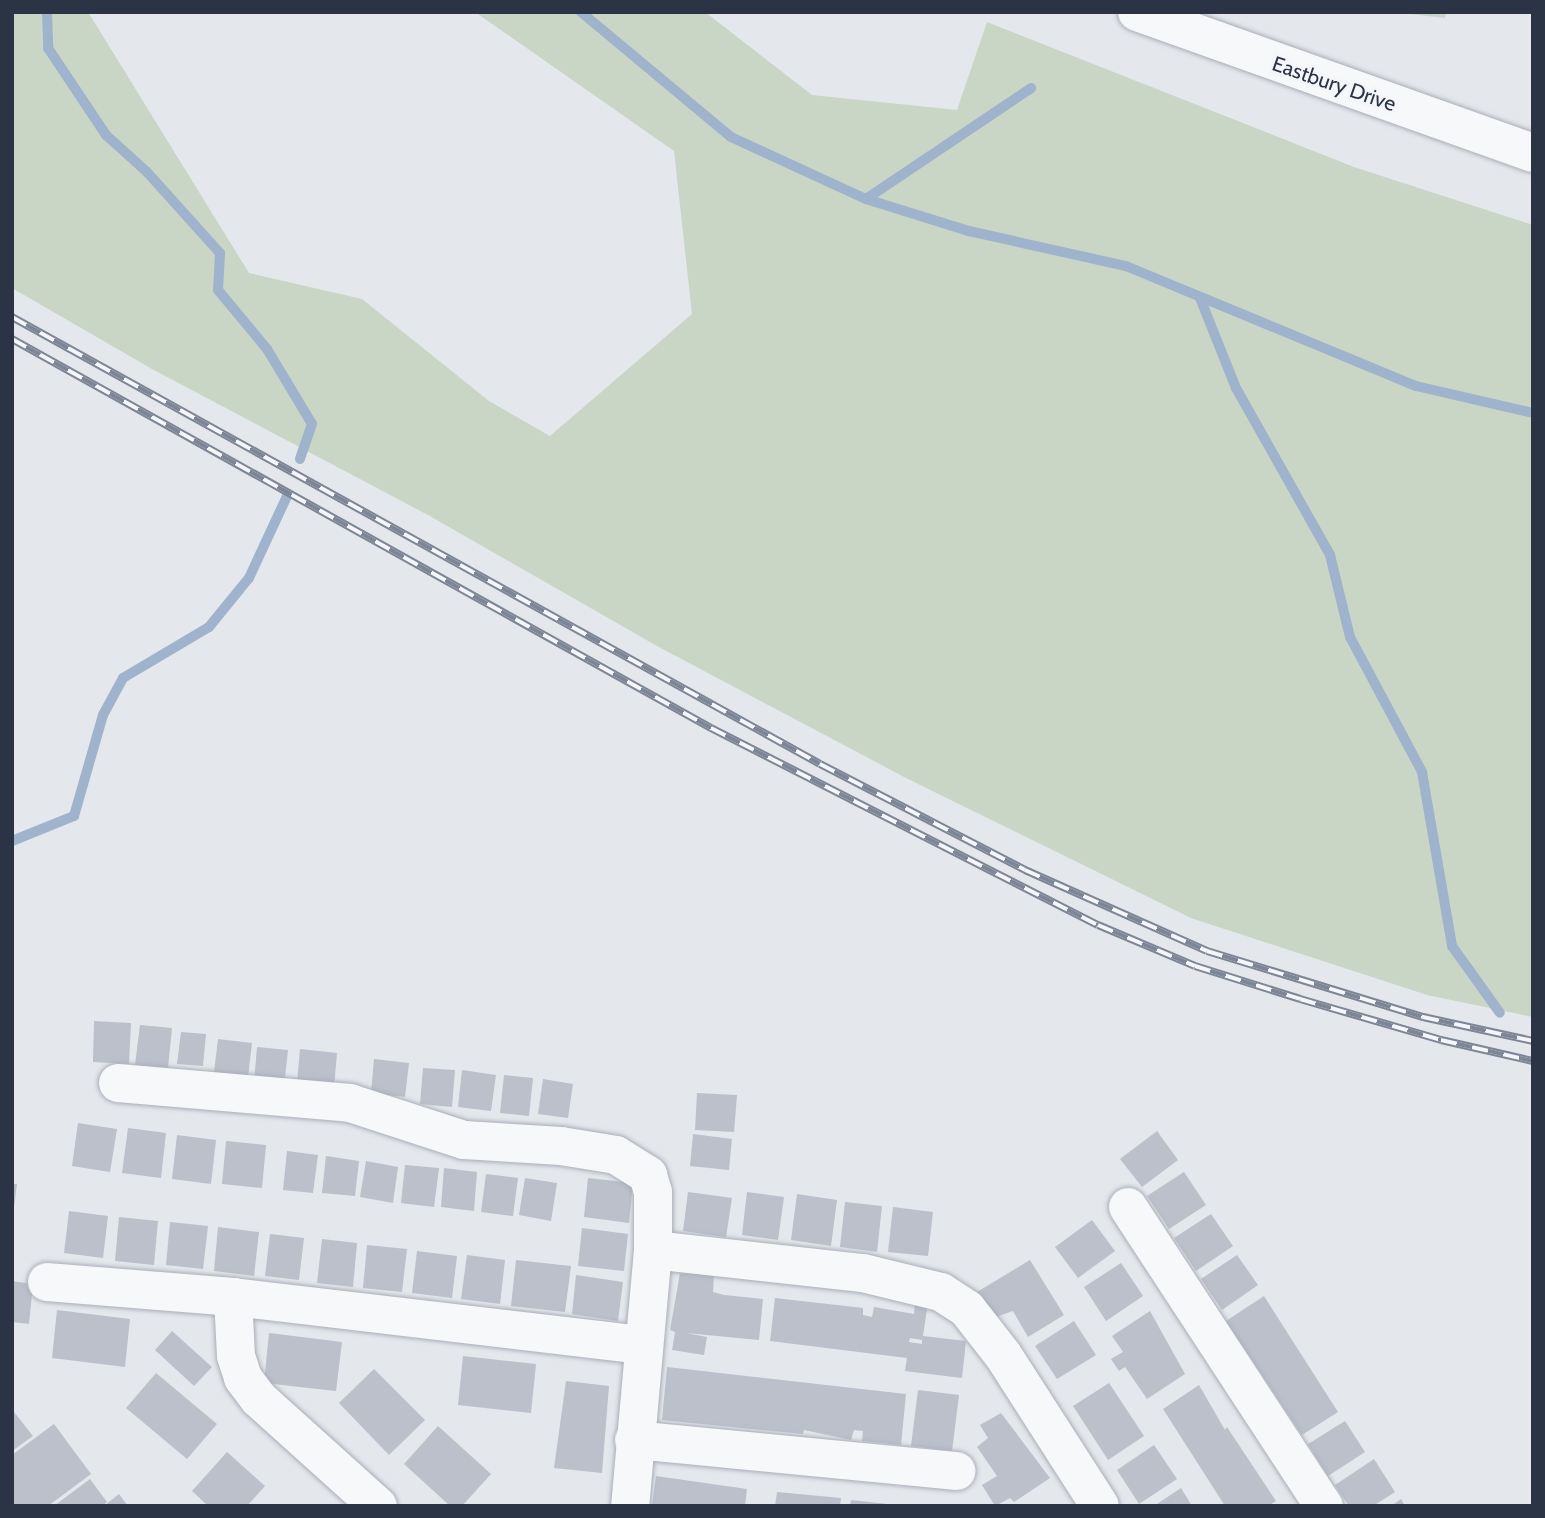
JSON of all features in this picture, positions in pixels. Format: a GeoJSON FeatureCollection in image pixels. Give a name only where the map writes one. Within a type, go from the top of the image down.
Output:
{"type":"FeatureCollection","features":[{"type":"Feature","properties":{"kind":"street","name":"Eastbury Drive"},"geometry":{"type":"LineString","coordinates":[[1137,12],[1533,153]]}},
{"type":"Feature","properties":{"kind":"street"},"geometry":{"type":"LineString","coordinates":[[118,1083],[350,1103],[464,1140],[561,1146],[615,1155],[648,1175],[653,1192],[653,1250],[630,1506]]}},
{"type":"Feature","properties":{"kind":"street"},"geometry":{"type":"LineString","coordinates":[[1128,1207],[1324,1506]]}},
{"type":"Feature","properties":{"kind":"street"},"geometry":{"type":"LineString","coordinates":[[653,1250],[863,1273],[941,1292],[967,1309],[1003,1356],[1100,1506]]}},
{"type":"Feature","properties":{"kind":"street"},"geometry":{"type":"LineString","coordinates":[[47,1282],[233,1297],[643,1345]]}},
{"type":"Feature","properties":{"kind":"street"},"geometry":{"type":"LineString","coordinates":[[233,1297],[236,1356],[243,1378],[259,1399],[378,1506]]}},
{"type":"Feature","properties":{"kind":"street"},"geometry":{"type":"LineString","coordinates":[[634,1440],[957,1471]]}},
{"type":"Feature","properties":{"kind":"green space"},"geometry":{"type":"Polygon","coordinates":[[[12,12],[88,12],[249,273],[362,299],[489,401],[550,436],[692,314],[674,151],[475,12],[705,12],[812,95],[957,110],[987,22],[1354,167],[1533,225],[1533,1017],[1427,995],[1191,918],[908,779],[657,646],[428,515],[152,369],[12,288],[12,12]]]}},
{"type":"Feature","properties":{"kind":"green space"},"geometry":{"type":"Polygon","coordinates":[[[1393,12],[1446,12],[1445,18],[1393,12]]]}},
{"type":"Feature","properties":{"kind":"building"},"geometry":{"type":"Polygon","coordinates":[[[94,1021],[131,1023],[129,1064],[93,1062],[94,1021]]]}},
{"type":"Feature","properties":{"kind":"building"},"geometry":{"type":"Polygon","coordinates":[[[140,1025],[172,1028],[168,1068],[135,1065],[140,1025]]]}},
{"type":"Feature","properties":{"kind":"building"},"geometry":{"type":"Polygon","coordinates":[[[181,1032],[206,1034],[203,1066],[177,1064],[181,1032]]]}},
{"type":"Feature","properties":{"kind":"building"},"geometry":{"type":"Polygon","coordinates":[[[218,1039],[252,1043],[248,1077],[214,1072],[218,1039]]]}},
{"type":"Feature","properties":{"kind":"building"},"geometry":{"type":"Polygon","coordinates":[[[257,1047],[288,1050],[284,1087],[254,1083],[257,1047]]]}},
{"type":"Feature","properties":{"kind":"building"},"geometry":{"type":"Polygon","coordinates":[[[300,1049],[337,1053],[334,1087],[297,1084],[300,1049]]]}},
{"type":"Feature","properties":{"kind":"building"},"geometry":{"type":"Polygon","coordinates":[[[374,1059],[409,1063],[405,1097],[371,1093],[374,1059]]]}},
{"type":"Feature","properties":{"kind":"building"},"geometry":{"type":"Polygon","coordinates":[[[423,1068],[455,1070],[452,1107],[420,1104],[423,1068]]]}},
{"type":"Feature","properties":{"kind":"building"},"geometry":{"type":"Polygon","coordinates":[[[462,1070],[496,1075],[491,1111],[458,1107],[462,1070]]]}},
{"type":"Feature","properties":{"kind":"building"},"geometry":{"type":"Polygon","coordinates":[[[504,1075],[533,1078],[529,1116],[500,1113],[504,1075]]]}},
{"type":"Feature","properties":{"kind":"building"},"geometry":{"type":"Polygon","coordinates":[[[543,1079],[573,1084],[568,1118],[538,1114],[543,1079]]]}},
{"type":"Feature","properties":{"kind":"building"},"geometry":{"type":"Polygon","coordinates":[[[697,1093],[737,1095],[734,1132],[695,1130],[697,1093]]]}},
{"type":"Feature","properties":{"kind":"building"},"geometry":{"type":"Polygon","coordinates":[[[78,1123],[117,1129],[110,1172],[72,1166],[78,1123]]]}},
{"type":"Feature","properties":{"kind":"building"},"geometry":{"type":"Polygon","coordinates":[[[128,1128],[166,1133],[161,1178],[122,1173],[128,1128]]]}},
{"type":"Feature","properties":{"kind":"building"},"geometry":{"type":"Polygon","coordinates":[[[1157,1131],[1178,1160],[1142,1187],[1120,1159],[1157,1131]]]}},
{"type":"Feature","properties":{"kind":"building"},"geometry":{"type":"Polygon","coordinates":[[[693,1134],[732,1139],[729,1170],[690,1166],[693,1134]]]}},
{"type":"Feature","properties":{"kind":"building"},"geometry":{"type":"Polygon","coordinates":[[[177,1135],[216,1140],[211,1184],[172,1179],[177,1135]]]}},
{"type":"Feature","properties":{"kind":"building"},"geometry":{"type":"Polygon","coordinates":[[[226,1141],[266,1145],[262,1188],[222,1184],[226,1141]]]}},
{"type":"Feature","properties":{"kind":"building"},"geometry":{"type":"Polygon","coordinates":[[[287,1151],[318,1155],[313,1193],[283,1190],[287,1151]]]}},
{"type":"Feature","properties":{"kind":"building"},"geometry":{"type":"Polygon","coordinates":[[[326,1156],[359,1161],[355,1196],[322,1193],[326,1156]]]}},
{"type":"Feature","properties":{"kind":"building"},"geometry":{"type":"Polygon","coordinates":[[[366,1161],[398,1167],[393,1203],[360,1197],[366,1161]]]}},
{"type":"Feature","properties":{"kind":"building"},"geometry":{"type":"Polygon","coordinates":[[[405,1165],[439,1168],[434,1207],[401,1203],[405,1165]]]}},
{"type":"Feature","properties":{"kind":"building"},"geometry":{"type":"Polygon","coordinates":[[[444,1168],[477,1172],[474,1211],[441,1207],[444,1168]]]}},
{"type":"Feature","properties":{"kind":"building"},"geometry":{"type":"Polygon","coordinates":[[[1184,1172],[1206,1205],[1169,1229],[1147,1196],[1184,1172]]]}},
{"type":"Feature","properties":{"kind":"building"},"geometry":{"type":"Polygon","coordinates":[[[486,1174],[518,1178],[513,1216],[481,1212],[486,1174]]]}},
{"type":"Feature","properties":{"kind":"building"},"geometry":{"type":"Polygon","coordinates":[[[525,1178],[557,1183],[551,1221],[519,1215],[525,1178]]]}},
{"type":"Feature","properties":{"kind":"building"},"geometry":{"type":"Polygon","coordinates":[[[588,1178],[633,1183],[629,1223],[584,1217],[588,1178]]]}},
{"type":"Feature","properties":{"kind":"building"},"geometry":{"type":"Polygon","coordinates":[[[12,1184],[17,1184],[14,1207],[12,1207],[12,1184]]]}},
{"type":"Feature","properties":{"kind":"building"},"geometry":{"type":"Polygon","coordinates":[[[688,1192],[732,1198],[726,1237],[683,1231],[688,1192]]]}},
{"type":"Feature","properties":{"kind":"building"},"geometry":{"type":"Polygon","coordinates":[[[747,1192],[784,1197],[778,1240],[742,1235],[747,1192]]]}},
{"type":"Feature","properties":{"kind":"building"},"geometry":{"type":"Polygon","coordinates":[[[797,1194],[837,1200],[831,1246],[791,1240],[797,1194]]]}},
{"type":"Feature","properties":{"kind":"building"},"geometry":{"type":"Polygon","coordinates":[[[845,1202],[882,1206],[877,1252],[840,1247],[845,1202]]]}},
{"type":"Feature","properties":{"kind":"building"},"geometry":{"type":"Polygon","coordinates":[[[893,1207],[933,1212],[928,1256],[888,1252],[893,1207]]]}},
{"type":"Feature","properties":{"kind":"building"},"geometry":{"type":"Polygon","coordinates":[[[69,1211],[108,1216],[103,1258],[64,1253],[69,1211]]]}},
{"type":"Feature","properties":{"kind":"building"},"geometry":{"type":"Polygon","coordinates":[[[1211,1214],[1233,1246],[1196,1271],[1174,1238],[1211,1214]]]}},
{"type":"Feature","properties":{"kind":"building"},"geometry":{"type":"Polygon","coordinates":[[[119,1217],[158,1221],[154,1265],[115,1261],[119,1217]]]}},
{"type":"Feature","properties":{"kind":"building"},"geometry":{"type":"Polygon","coordinates":[[[1092,1220],[1115,1251],[1078,1278],[1055,1247],[1092,1220]]]}},
{"type":"Feature","properties":{"kind":"building"},"geometry":{"type":"Polygon","coordinates":[[[170,1222],[208,1226],[203,1269],[166,1265],[170,1222]]]}},
{"type":"Feature","properties":{"kind":"building"},"geometry":{"type":"Polygon","coordinates":[[[218,1227],[259,1232],[254,1276],[214,1271],[218,1227]]]}},
{"type":"Feature","properties":{"kind":"building"},"geometry":{"type":"Polygon","coordinates":[[[582,1228],[628,1234],[624,1271],[578,1266],[582,1228]]]}},
{"type":"Feature","properties":{"kind":"building"},"geometry":{"type":"Polygon","coordinates":[[[270,1234],[304,1238],[299,1280],[265,1276],[270,1234]]]}},
{"type":"Feature","properties":{"kind":"building"},"geometry":{"type":"Polygon","coordinates":[[[322,1239],[357,1243],[353,1287],[317,1283],[322,1239]]]}},
{"type":"Feature","properties":{"kind":"building"},"geometry":{"type":"Polygon","coordinates":[[[367,1245],[407,1249],[402,1292],[363,1288],[367,1245]]]}},
{"type":"Feature","properties":{"kind":"building"},"geometry":{"type":"Polygon","coordinates":[[[417,1251],[457,1256],[452,1298],[412,1293],[417,1251]]]}},
{"type":"Feature","properties":{"kind":"building"},"geometry":{"type":"Polygon","coordinates":[[[467,1255],[505,1260],[500,1304],[461,1299],[467,1255]]]}},
{"type":"Feature","properties":{"kind":"building"},"geometry":{"type":"Polygon","coordinates":[[[1237,1255],[1258,1285],[1222,1310],[1201,1279],[1237,1255]]]}},
{"type":"Feature","properties":{"kind":"building"},"geometry":{"type":"Polygon","coordinates":[[[516,1260],[571,1266],[565,1312],[511,1306],[516,1260]]]}},
{"type":"Feature","properties":{"kind":"building"},"geometry":{"type":"Polygon","coordinates":[[[1030,1260],[1064,1315],[1028,1337],[1013,1311],[993,1318],[977,1292],[1030,1260]]]}},
{"type":"Feature","properties":{"kind":"building"},"geometry":{"type":"Polygon","coordinates":[[[1121,1263],[1143,1296],[1106,1321],[1084,1287],[1121,1263]]]}},
{"type":"Feature","properties":{"kind":"building"},"geometry":{"type":"Polygon","coordinates":[[[680,1273],[714,1275],[713,1292],[763,1299],[759,1340],[686,1333],[707,1337],[704,1355],[672,1350],[675,1332],[670,1330],[680,1273]]]}},
{"type":"Feature","properties":{"kind":"building"},"geometry":{"type":"Polygon","coordinates":[[[576,1275],[623,1282],[618,1321],[572,1314],[576,1275]]]}},
{"type":"Feature","properties":{"kind":"building"},"geometry":{"type":"Polygon","coordinates":[[[12,1281],[33,1284],[29,1324],[12,1322],[12,1281]]]}},
{"type":"Feature","properties":{"kind":"building"},"geometry":{"type":"Polygon","coordinates":[[[1264,1296],[1338,1412],[1302,1435],[1226,1321],[1264,1296]]]}},
{"type":"Feature","properties":{"kind":"building"},"geometry":{"type":"Polygon","coordinates":[[[775,1298],[863,1308],[863,1315],[872,1317],[874,1307],[914,1314],[915,1302],[928,1303],[923,1336],[966,1341],[962,1378],[905,1371],[907,1358],[770,1341],[775,1298]],[[910,1338],[909,1342],[922,1344],[922,1340],[910,1338]]]}},
{"type":"Feature","properties":{"kind":"building"},"geometry":{"type":"Polygon","coordinates":[[[57,1310],[130,1319],[125,1367],[52,1358],[57,1310]]]}},
{"type":"Feature","properties":{"kind":"building"},"geometry":{"type":"Polygon","coordinates":[[[1150,1311],[1185,1374],[1147,1399],[1125,1367],[1119,1371],[1111,1359],[1123,1352],[1112,1336],[1150,1311]]]}},
{"type":"Feature","properties":{"kind":"building"},"geometry":{"type":"Polygon","coordinates":[[[1074,1321],[1096,1355],[1057,1379],[1035,1346],[1074,1321]]]}},
{"type":"Feature","properties":{"kind":"building"},"geometry":{"type":"Polygon","coordinates":[[[172,1331],[212,1367],[194,1386],[155,1350],[172,1331]]]}},
{"type":"Feature","properties":{"kind":"building"},"geometry":{"type":"Polygon","coordinates":[[[269,1333],[342,1342],[336,1391],[264,1383],[269,1333]]]}},
{"type":"Feature","properties":{"kind":"building"},"geometry":{"type":"Polygon","coordinates":[[[463,1356],[536,1364],[531,1413],[458,1405],[463,1356]]]}},
{"type":"Feature","properties":{"kind":"building"},"geometry":{"type":"Polygon","coordinates":[[[667,1367],[906,1394],[901,1445],[862,1441],[863,1431],[854,1430],[851,1440],[804,1430],[803,1434],[662,1420],[667,1367]]]}},
{"type":"Feature","properties":{"kind":"building"},"geometry":{"type":"Polygon","coordinates":[[[374,1369],[425,1420],[389,1455],[339,1403],[374,1369]]]}},
{"type":"Feature","properties":{"kind":"building"},"geometry":{"type":"Polygon","coordinates":[[[156,1373],[217,1424],[187,1459],[126,1408],[156,1373]]]}},
{"type":"Feature","properties":{"kind":"building"},"geometry":{"type":"Polygon","coordinates":[[[566,1381],[609,1386],[602,1473],[554,1468],[566,1381]]]}},
{"type":"Feature","properties":{"kind":"building"},"geometry":{"type":"Polygon","coordinates":[[[1109,1383],[1144,1436],[1108,1460],[1073,1406],[1109,1383]]]}},
{"type":"Feature","properties":{"kind":"building"},"geometry":{"type":"Polygon","coordinates":[[[1199,1385],[1225,1430],[1227,1427],[1276,1501],[1268,1506],[1225,1506],[1163,1409],[1199,1385]]]}},
{"type":"Feature","properties":{"kind":"building"},"geometry":{"type":"Polygon","coordinates":[[[918,1390],[959,1395],[952,1451],[911,1446],[918,1390]]]}},
{"type":"Feature","properties":{"kind":"building"},"geometry":{"type":"Polygon","coordinates":[[[14,1412],[33,1436],[12,1451],[12,1413],[14,1412]]]}},
{"type":"Feature","properties":{"kind":"building"},"geometry":{"type":"Polygon","coordinates":[[[1001,1413],[1050,1478],[1014,1502],[1010,1498],[995,1506],[982,1485],[997,1476],[977,1447],[988,1438],[980,1425],[1001,1413]]]}},
{"type":"Feature","properties":{"kind":"building"},"geometry":{"type":"Polygon","coordinates":[[[1345,1421],[1365,1452],[1328,1476],[1308,1444],[1345,1421]]]}},
{"type":"Feature","properties":{"kind":"building"},"geometry":{"type":"Polygon","coordinates":[[[54,1424],[91,1474],[48,1506],[12,1506],[12,1455],[54,1424]]]}},
{"type":"Feature","properties":{"kind":"building"},"geometry":{"type":"Polygon","coordinates":[[[438,1426],[491,1474],[462,1506],[450,1506],[404,1464],[438,1426]]]}},
{"type":"Feature","properties":{"kind":"building"},"geometry":{"type":"Polygon","coordinates":[[[1154,1445],[1177,1479],[1139,1504],[1117,1470],[1154,1445]]]}},
{"type":"Feature","properties":{"kind":"building"},"geometry":{"type":"Polygon","coordinates":[[[227,1452],[265,1486],[247,1506],[208,1506],[192,1491],[227,1452]]]}},
{"type":"Feature","properties":{"kind":"building"},"geometry":{"type":"Polygon","coordinates":[[[1374,1459],[1395,1492],[1373,1506],[1349,1506],[1335,1485],[1374,1459]]]}},
{"type":"Feature","properties":{"kind":"building"},"geometry":{"type":"Polygon","coordinates":[[[656,1476],[747,1489],[745,1506],[652,1506],[656,1476]]]}},
{"type":"Feature","properties":{"kind":"building"},"geometry":{"type":"Polygon","coordinates":[[[90,1479],[107,1502],[102,1506],[54,1506],[90,1479]]]}},
{"type":"Feature","properties":{"kind":"building"},"geometry":{"type":"Polygon","coordinates":[[[1181,1488],[1192,1506],[1154,1506],[1181,1488]]]}},
{"type":"Feature","properties":{"kind":"building"},"geometry":{"type":"Polygon","coordinates":[[[777,1492],[841,1498],[840,1506],[775,1506],[777,1492]]]}},
{"type":"Feature","properties":{"kind":"building"},"geometry":{"type":"Polygon","coordinates":[[[119,1494],[128,1506],[104,1506],[119,1494]]]}},
{"type":"Feature","properties":{"kind":"building"},"geometry":{"type":"Polygon","coordinates":[[[1401,1499],[1405,1506],[1391,1506],[1401,1499]]]}},
{"type":"Feature","properties":{"kind":"building"},"geometry":{"type":"Polygon","coordinates":[[[851,1500],[887,1504],[887,1506],[850,1506],[851,1500]]]}},
{"type":"Feature","properties":{"kind":"waterway"},"geometry":{"type":"LineString","coordinates":[[47,12],[48,48],[106,135],[147,172],[220,253],[218,290],[267,349],[312,424],[300,459]]}},
{"type":"Feature","properties":{"kind":"waterway"},"geometry":{"type":"LineString","coordinates":[[581,12],[731,137],[866,199],[969,231],[1126,266],[1416,386],[1533,413]]}},
{"type":"Feature","properties":{"kind":"waterway"},"geometry":{"type":"LineString","coordinates":[[866,199],[1031,88]]}},
{"type":"Feature","properties":{"kind":"waterway"},"geometry":{"type":"LineString","coordinates":[[1200,298],[1236,388],[1330,555],[1350,637],[1422,772],[1452,946],[1500,1013]]}},
{"type":"Feature","properties":{"kind":"waterway"},"geometry":{"type":"LineString","coordinates":[[12,841],[74,816],[103,715],[123,678],[209,627],[249,578],[287,496]]}},
{"type":"Feature","properties":{"kind":"railway"},"geometry":{"type":"LineString","coordinates":[[12,317],[820,764],[1025,870],[1207,951],[1423,1017],[1533,1041]]}},
{"type":"Feature","properties":{"kind":"railway"},"geometry":{"type":"LineString","coordinates":[[12,339],[711,728],[1098,925],[1195,966],[1300,999],[1441,1040],[1533,1061]]}}]}
